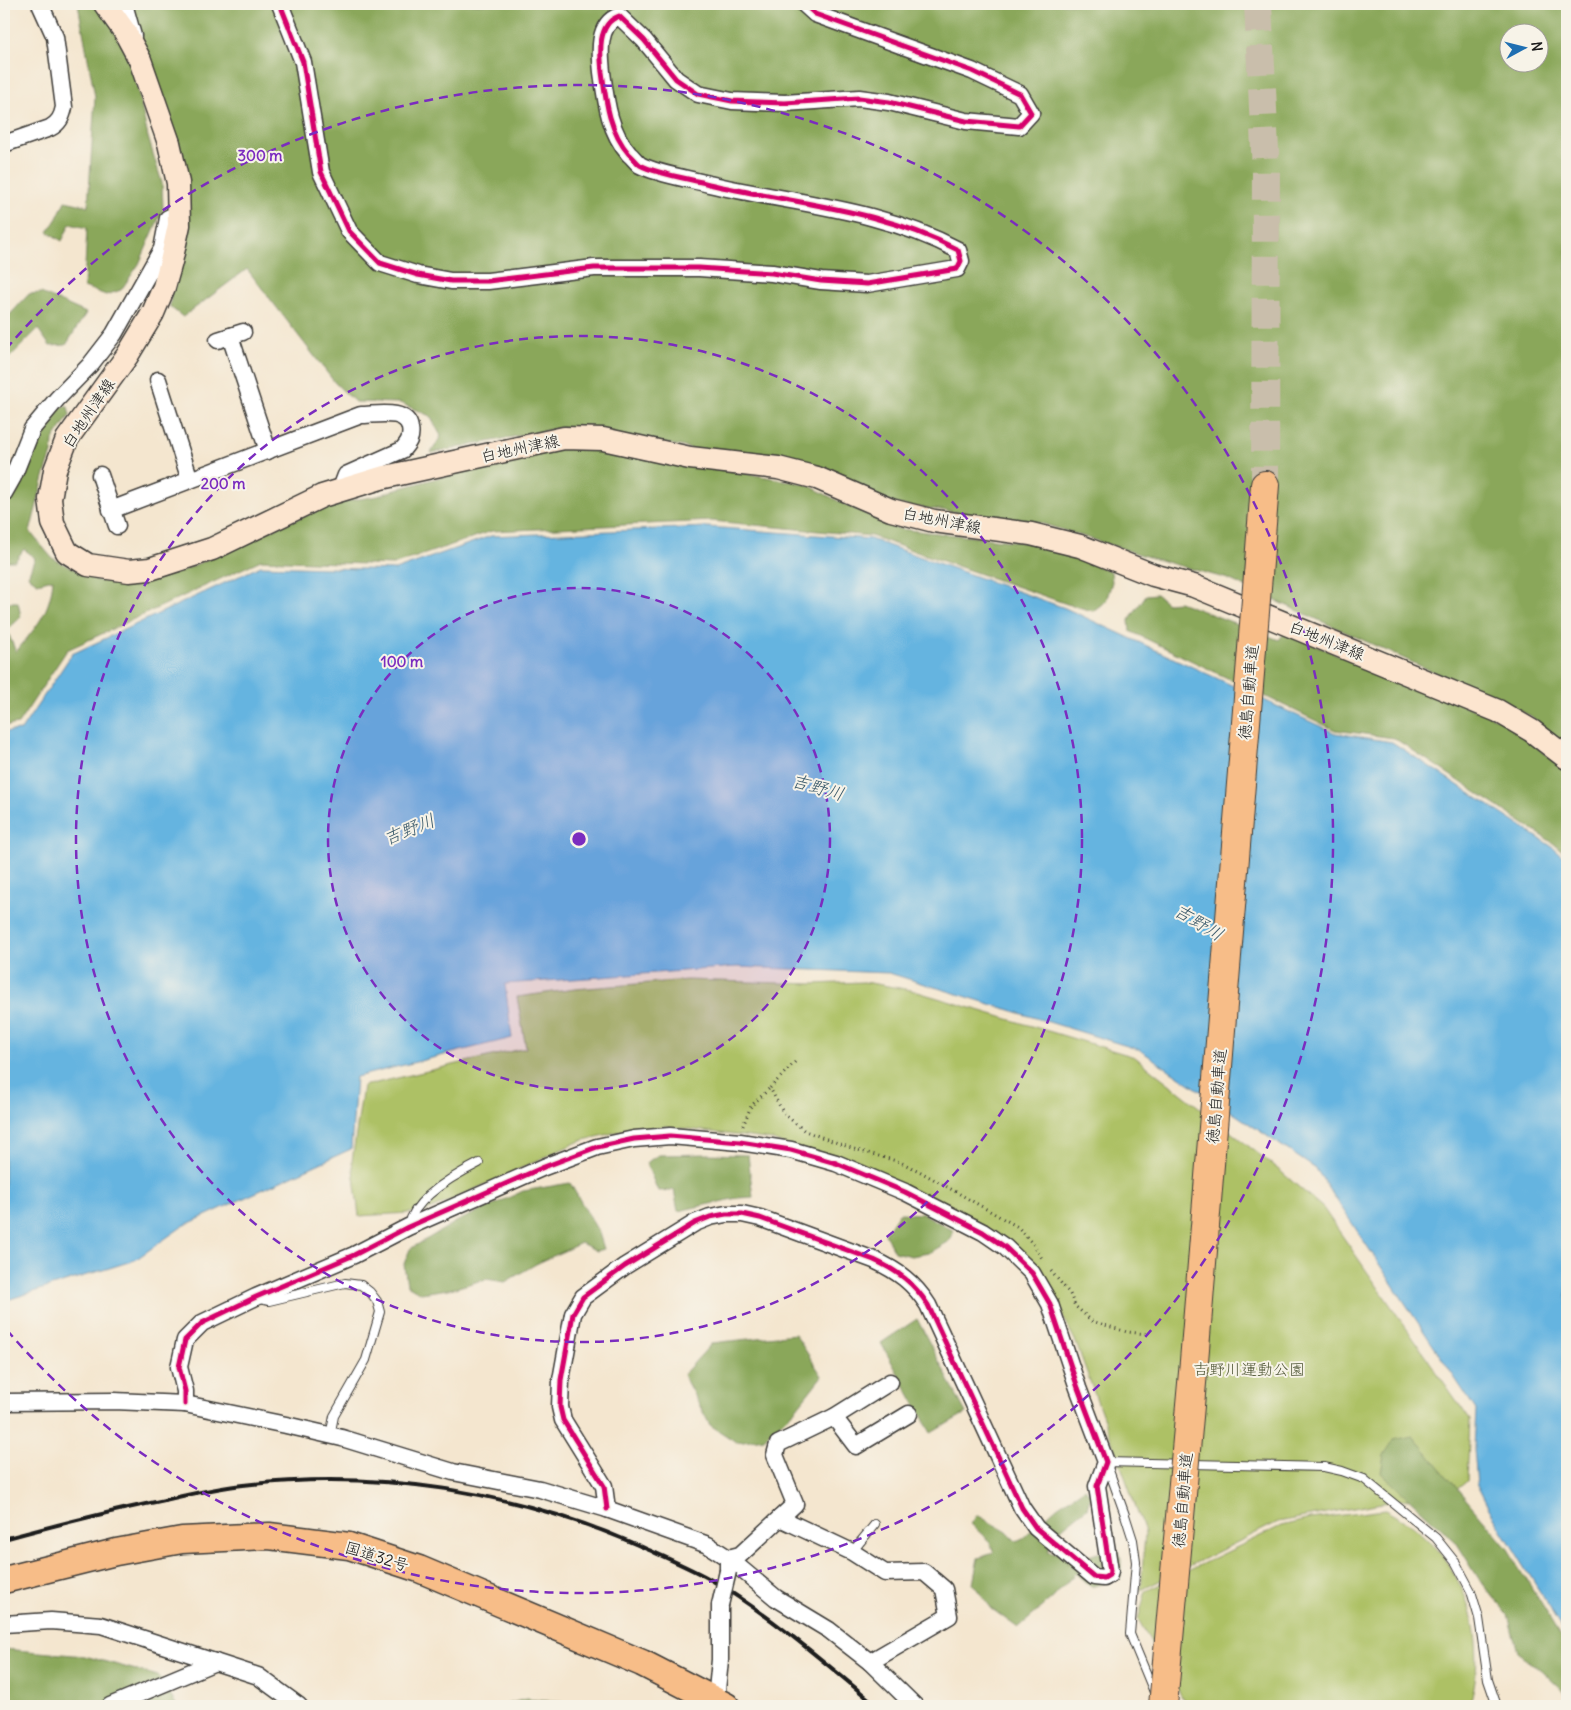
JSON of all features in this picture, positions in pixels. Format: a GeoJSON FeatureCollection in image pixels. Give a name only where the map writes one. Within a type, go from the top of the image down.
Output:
{"type":"FeatureCollection","features":[{"type":"Feature","properties":{"kind":"highway","name":"徳島自動車道"},"geometry":{"type":"LineString","coordinates":[[1162,1706],[1194,1362],[1265,485]]}},
{"type":"Feature","properties":{"kind":"highway","name":"国道32号"},"geometry":{"type":"LineString","coordinates":[[4,1580],[116,1552],[182,1540],[269,1536],[349,1546],[419,1569],[642,1664],[721,1703]]}},
{"type":"Feature","properties":{"kind":"main road","name":"白地州津線"},"geometry":{"type":"LineString","coordinates":[[105,4],[125,32],[140,60],[169,143],[178,183],[179,225],[164,287],[153,313],[127,356],[67,439],[55,470],[50,498],[53,523],[67,552],[88,565],[129,571],[150,569],[212,549],[322,496],[381,478],[564,438],[604,439],[690,458],[778,468],[817,478],[891,510],[934,521],[1031,534],[1080,546],[1153,575],[1194,586],[1498,711],[1532,731],[1567,758]]}},
{"type":"Feature","properties":{"kind":"street"},"geometry":{"type":"LineString","coordinates":[[4,144],[50,128],[63,115],[64,107],[55,37],[40,4]]}},
{"type":"Feature","properties":{"kind":"street"},"geometry":{"type":"LineString","coordinates":[[124,4],[140,60]]}},
{"type":"Feature","properties":{"kind":"street"},"geometry":{"type":"LineString","coordinates":[[280,4],[303,62],[321,172],[349,231],[380,263],[418,275],[460,281],[488,281],[594,268],[699,268],[772,273],[821,281],[867,284],[957,269],[961,261],[958,250],[934,237],[887,221],[838,208],[745,192],[662,172],[639,164],[620,143],[607,109],[601,61],[603,29],[611,19],[619,16],[644,40],[676,79],[698,94],[732,100],[785,104],[859,98],[889,102],[966,121],[1019,126],[1031,113],[1020,94],[972,71],[815,14],[804,4]]}},
{"type":"Feature","properties":{"kind":"street"},"geometry":{"type":"LineString","coordinates":[[4,492],[13,477],[32,429],[57,399],[90,366],[114,334],[162,249],[168,218],[178,213]]}},
{"type":"Feature","properties":{"kind":"street"},"geometry":{"type":"LineString","coordinates":[[231,336],[268,450]]}},
{"type":"Feature","properties":{"kind":"street"},"geometry":{"type":"LineString","coordinates":[[158,380],[190,480]]}},
{"type":"Feature","properties":{"kind":"street"},"geometry":{"type":"LineString","coordinates":[[111,510],[361,416],[396,415],[405,417],[409,423],[411,433],[409,443],[402,450],[346,475],[340,491]]}},
{"type":"Feature","properties":{"kind":"street"},"geometry":{"type":"LineString","coordinates":[[100,475],[117,526]]}},
{"type":"Feature","properties":{"kind":"street"},"geometry":{"type":"LineString","coordinates":[[185,1404],[185,1392],[180,1367],[185,1340],[202,1323],[544,1168],[597,1147],[634,1139],[670,1136],[740,1142],[791,1150],[836,1163],[905,1192],[969,1225],[1005,1247],[1032,1273],[1050,1304],[1078,1388],[1106,1462],[1097,1486],[1110,1571],[1109,1575],[1104,1578],[1094,1577],[1036,1528],[1022,1508],[928,1305],[911,1283],[892,1268],[874,1260],[760,1218],[742,1214],[710,1217],[695,1223],[625,1266],[583,1297],[573,1314],[561,1380],[560,1407],[563,1420],[604,1486],[607,1509]]}},
{"type":"Feature","properties":{"kind":"street"},"geometry":{"type":"LineString","coordinates":[[721,1703],[720,1606],[728,1565],[795,1504],[775,1455],[778,1444],[834,1417],[890,1382]]}},
{"type":"Feature","properties":{"kind":"street"},"geometry":{"type":"LineString","coordinates":[[4,1402],[185,1404],[330,1436],[453,1472],[540,1489],[607,1509],[708,1545],[728,1565],[776,1598],[829,1630],[870,1662],[915,1706]]}},
{"type":"Feature","properties":{"kind":"street"},"geometry":{"type":"LineString","coordinates":[[834,1417],[856,1446],[909,1414]]}},
{"type":"Feature","properties":{"kind":"street"},"geometry":{"type":"LineString","coordinates":[[780,1518],[852,1552],[885,1573],[924,1572],[944,1589],[950,1616],[870,1662]]}},
{"type":"Feature","properties":{"kind":"street"},"geometry":{"type":"LineString","coordinates":[[4,1624],[51,1621],[101,1625],[258,1676],[298,1706]]}},
{"type":"Feature","properties":{"kind":"street"},"geometry":{"type":"LineString","coordinates":[[110,1706],[215,1662]]}},
{"type":"Feature","properties":{"kind":"lane"},"geometry":{"type":"LineString","coordinates":[[408,1228],[410,1216],[424,1199],[462,1172],[479,1163]]}},
{"type":"Feature","properties":{"kind":"lane"},"geometry":{"type":"LineString","coordinates":[[256,1298],[269,1301],[344,1283],[353,1283],[361,1285],[377,1301],[380,1312],[366,1360],[334,1416],[330,1436]]}},
{"type":"Feature","properties":{"kind":"lane"},"geometry":{"type":"LineString","coordinates":[[1162,1706],[1130,1634],[1136,1562],[1128,1523],[1106,1462],[1324,1467],[1364,1479],[1436,1538],[1456,1563],[1470,1592],[1479,1618],[1488,1680],[1496,1706]]}},
{"type":"Feature","properties":{"kind":"lane"},"geometry":{"type":"LineString","coordinates":[[852,1552],[875,1524]]}},
{"type":"Feature","properties":{"kind":"path"},"geometry":{"type":"LineString","coordinates":[[740,1142],[742,1129],[751,1106],[795,1062]]}},
{"type":"Feature","properties":{"kind":"path"},"geometry":{"type":"LineString","coordinates":[[770,1088],[784,1114],[805,1131],[906,1165],[1018,1227],[1070,1294],[1075,1306],[1092,1321],[1127,1332],[1149,1334]]}},
{"type":"Feature","properties":{"kind":"green space"},"geometry":{"type":"Polygon","coordinates":[[[78,4],[1567,4],[1567,749],[1531,716],[1228,579],[1155,559],[1037,522],[900,505],[680,446],[564,427],[431,453],[441,436],[430,416],[400,403],[355,402],[335,383],[247,269],[183,317],[170,307],[181,158],[130,54],[148,137],[162,183],[163,209],[139,264],[121,290],[106,295],[84,287],[87,228],[70,224],[62,241],[48,232],[65,201],[88,206],[95,97],[78,4]]]}},
{"type":"Feature","properties":{"kind":"green space"},"geometry":{"type":"Polygon","coordinates":[[[41,293],[86,313],[66,345],[50,346],[38,329],[4,363],[4,321],[29,294],[41,293]]]}},
{"type":"Feature","properties":{"kind":"green space"},"geometry":{"type":"Polygon","coordinates":[[[63,406],[68,407],[70,415],[53,440],[52,453],[30,532],[52,558],[98,581],[142,581],[180,572],[275,528],[340,502],[378,496],[534,451],[591,446],[806,484],[899,529],[1031,543],[1111,571],[1112,582],[1106,601],[1093,611],[1067,604],[871,536],[712,521],[492,531],[393,565],[261,560],[67,650],[18,724],[4,726],[4,602],[18,602],[21,617],[7,630],[16,652],[46,610],[53,579],[37,583],[28,576],[35,558],[24,549],[15,561],[4,561],[4,506],[18,492],[50,414],[63,406]]]}},
{"type":"Feature","properties":{"kind":"green space"},"geometry":{"type":"Polygon","coordinates":[[[1156,594],[1167,603],[1179,602],[1279,640],[1284,633],[1503,721],[1545,753],[1567,773],[1567,855],[1553,843],[1394,738],[1335,730],[1130,631],[1129,620],[1146,595],[1156,594]]]}},
{"type":"Feature","properties":{"kind":"green space","name":"吉野川運動公園"},"geometry":{"type":"Polygon","coordinates":[[[687,980],[813,984],[864,982],[911,990],[1135,1057],[1279,1170],[1323,1208],[1470,1420],[1467,1481],[1455,1491],[1278,1522],[1141,1590],[1145,1532],[1075,1340],[1054,1300],[996,1233],[773,1140],[665,1126],[622,1131],[580,1141],[425,1212],[359,1216],[352,1161],[363,1086],[526,1048],[517,997],[575,989],[687,980]]]}},
{"type":"Feature","properties":{"kind":"green space"},"geometry":{"type":"Polygon","coordinates":[[[658,1155],[748,1155],[753,1197],[737,1198],[678,1211],[674,1190],[658,1191],[646,1163],[658,1155]]]}},
{"type":"Feature","properties":{"kind":"green space"},"geometry":{"type":"Polygon","coordinates":[[[570,1183],[599,1233],[604,1249],[597,1251],[581,1243],[536,1264],[505,1282],[486,1279],[455,1288],[421,1293],[407,1285],[404,1264],[410,1249],[456,1222],[523,1191],[570,1183]]]}},
{"type":"Feature","properties":{"kind":"green space"},"geometry":{"type":"Polygon","coordinates":[[[899,1213],[924,1214],[954,1231],[948,1242],[929,1253],[911,1256],[894,1252],[885,1234],[899,1213]]]}},
{"type":"Feature","properties":{"kind":"green space"},"geometry":{"type":"Polygon","coordinates":[[[917,1319],[966,1413],[931,1433],[881,1343],[917,1319]]]}},
{"type":"Feature","properties":{"kind":"green space"},"geometry":{"type":"Polygon","coordinates":[[[795,1334],[822,1376],[796,1409],[764,1438],[736,1442],[710,1425],[683,1375],[712,1343],[795,1334]]]}},
{"type":"Feature","properties":{"kind":"green space"},"geometry":{"type":"Polygon","coordinates":[[[1413,1436],[1508,1549],[1567,1646],[1567,1700],[1565,1693],[1541,1670],[1518,1653],[1508,1615],[1479,1579],[1456,1542],[1381,1473],[1384,1455],[1394,1440],[1413,1436]]]}},
{"type":"Feature","properties":{"kind":"green space"},"geometry":{"type":"Polygon","coordinates":[[[1085,1488],[1091,1495],[1087,1508],[1062,1528],[1048,1551],[1082,1558],[1116,1547],[1121,1559],[1121,1578],[1091,1587],[1075,1573],[1053,1598],[1018,1628],[992,1609],[973,1584],[978,1558],[994,1553],[990,1542],[971,1524],[977,1515],[1007,1532],[1016,1541],[1023,1538],[1057,1507],[1085,1488]]]}},
{"type":"Feature","properties":{"kind":"green space"},"geometry":{"type":"Polygon","coordinates":[[[1385,1510],[1411,1525],[1432,1545],[1448,1564],[1460,1585],[1469,1608],[1475,1632],[1477,1657],[1475,1682],[1469,1706],[1187,1706],[1138,1619],[1146,1591],[1281,1526],[1310,1519],[1385,1510]]]}},
{"type":"Feature","properties":{"kind":"green space"},"geometry":{"type":"Polygon","coordinates":[[[4,1649],[85,1656],[158,1676],[177,1706],[4,1706],[4,1649]]]}},
{"type":"Feature","properties":{"kind":"green space"},"geometry":{"type":"Polygon","coordinates":[[[526,1699],[591,1705],[592,1706],[500,1706],[526,1699]]]}},
{"type":"Feature","properties":{"kind":"water","name":"吉野川"},"geometry":{"type":"Polygon","coordinates":[[[707,527],[870,539],[1065,608],[1335,733],[1392,742],[1551,846],[1567,860],[1567,1636],[1488,1507],[1477,1485],[1474,1448],[1476,1410],[1316,1169],[1140,1050],[889,973],[737,967],[505,984],[512,1038],[356,1077],[351,1149],[183,1226],[135,1260],[4,1301],[4,732],[21,730],[72,654],[261,566],[395,570],[491,536],[707,527]]]}},
{"type":"Feature","properties":{"kind":"tunnel"},"geometry":{"type":"LineString","coordinates":[[1258,4],[1266,171],[1265,485]]}},
{"type":"Feature","properties":{"kind":"railway"},"geometry":{"type":"LineString","coordinates":[[4,1539],[101,1514],[201,1492],[243,1485],[345,1480],[446,1489],[495,1498],[593,1527],[683,1565],[708,1578],[774,1622],[877,1706]]}},
{"type":"Feature","properties":{"kind":"cycle path"},"geometry":{"type":"LineString","coordinates":[[280,4],[303,62],[321,172],[349,231],[380,263],[418,275],[451,281],[488,281],[594,268],[699,268],[772,273],[821,281],[867,284],[957,269],[961,261],[958,250],[928,236],[867,216],[741,191],[655,171],[640,165],[622,145],[610,116],[605,94],[601,56],[603,32],[607,25],[619,16],[644,40],[676,79],[698,94],[732,101],[785,103],[859,98],[889,102],[966,121],[1019,126],[1031,113],[1020,94],[972,71],[815,14],[804,4]]}},
{"type":"Feature","properties":{"kind":"cycle path"},"geometry":{"type":"LineString","coordinates":[[185,1404],[185,1391],[179,1367],[185,1340],[202,1323],[256,1297],[354,1255],[408,1227],[544,1167],[597,1147],[634,1139],[670,1136],[740,1142],[791,1150],[836,1163],[905,1192],[983,1232],[1005,1247],[1032,1273],[1050,1304],[1078,1388],[1106,1462],[1097,1486],[1110,1571],[1109,1575],[1104,1578],[1094,1577],[1036,1528],[1022,1508],[928,1305],[911,1284],[898,1273],[874,1260],[760,1218],[742,1214],[710,1217],[695,1223],[625,1266],[583,1297],[573,1314],[561,1380],[560,1407],[563,1420],[604,1486],[607,1509]]}}]}
